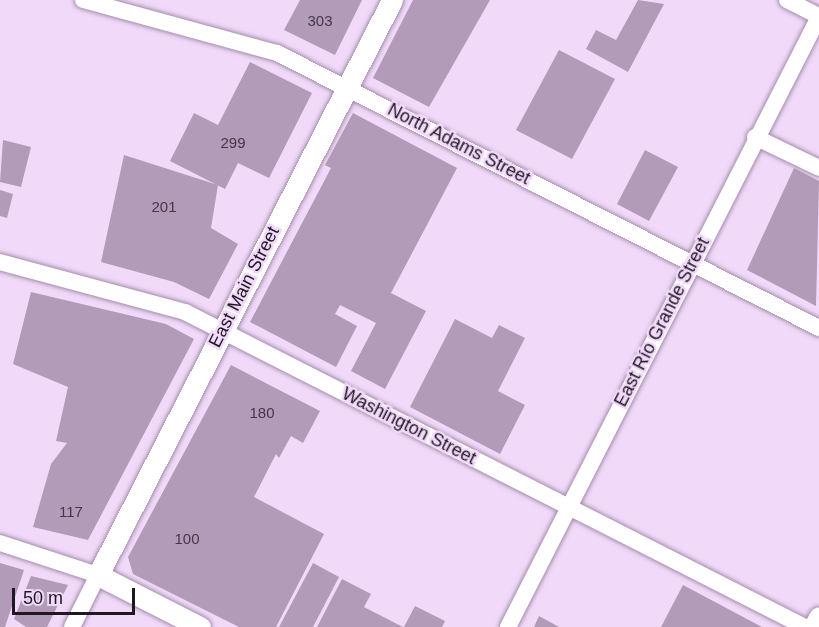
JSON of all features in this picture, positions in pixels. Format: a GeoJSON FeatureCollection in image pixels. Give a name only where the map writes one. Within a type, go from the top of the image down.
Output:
{"type":"FeatureCollection","features":[{"type":"Feature","properties":{"kind":"main road","name":"East Main Street"},"geometry":{"type":"LineString","coordinates":[[98,575],[392,0]]}},
{"type":"Feature","properties":{"kind":"main road"},"geometry":{"type":"LineString","coordinates":[[98,575],[200,627]]}},
{"type":"Feature","properties":{"kind":"main road"},"geometry":{"type":"LineString","coordinates":[[814,627],[819,617]]}},
{"type":"Feature","properties":{"kind":"street","name":"North Adams Street"},"geometry":{"type":"LineString","coordinates":[[83,0],[253,44],[347,87],[819,328]]}},
{"type":"Feature","properties":{"kind":"street"},"geometry":{"type":"LineString","coordinates":[[787,0],[819,16]]}},
{"type":"Feature","properties":{"kind":"street","name":"East Río Grande Street"},"geometry":{"type":"LineString","coordinates":[[507,627],[755,137],[819,16]]}},
{"type":"Feature","properties":{"kind":"street"},"geometry":{"type":"LineString","coordinates":[[755,137],[819,168]]}},
{"type":"Feature","properties":{"kind":"street","name":"Washington Street"},"geometry":{"type":"LineString","coordinates":[[0,262],[153,299],[222,331],[805,627]]}},
{"type":"Feature","properties":{"kind":"street"},"geometry":{"type":"LineString","coordinates":[[0,543],[98,575],[72,627]]}},
{"type":"Feature","properties":{"kind":"building"},"geometry":{"type":"Polygon","coordinates":[[[300,0],[362,0],[335,55],[284,30],[300,0]]]}},
{"type":"Feature","properties":{"kind":"building"},"geometry":{"type":"Polygon","coordinates":[[[413,0],[490,0],[429,107],[373,78],[413,0]]]}},
{"type":"Feature","properties":{"kind":"building"},"geometry":{"type":"Polygon","coordinates":[[[638,0],[664,4],[628,72],[586,49],[596,30],[616,40],[638,0]]]}},
{"type":"Feature","properties":{"kind":"building"},"geometry":{"type":"Polygon","coordinates":[[[559,50],[615,79],[572,159],[516,130],[559,50]]]}},
{"type":"Feature","properties":{"kind":"building"},"geometry":{"type":"Polygon","coordinates":[[[250,62],[312,93],[269,178],[238,163],[225,189],[170,161],[194,113],[218,125],[250,62]]]}},
{"type":"Feature","properties":{"kind":"building"},"geometry":{"type":"Polygon","coordinates":[[[353,113],[457,168],[391,293],[426,311],[385,389],[351,371],[376,323],[340,305],[335,314],[357,326],[336,367],[250,322],[331,168],[325,165],[353,113]]]}},
{"type":"Feature","properties":{"kind":"building"},"geometry":{"type":"Polygon","coordinates":[[[3,140],[31,147],[21,187],[0,182],[3,140]]]}},
{"type":"Feature","properties":{"kind":"building"},"geometry":{"type":"Polygon","coordinates":[[[645,150],[678,167],[649,221],[617,204],[645,150]]]}},
{"type":"Feature","properties":{"kind":"building"},"geometry":{"type":"Polygon","coordinates":[[[124,155],[218,185],[211,228],[238,244],[209,299],[174,282],[101,262],[124,155]]]}},
{"type":"Feature","properties":{"kind":"building"},"geometry":{"type":"Polygon","coordinates":[[[794,168],[819,181],[816,306],[747,270],[794,168]]]}},
{"type":"Feature","properties":{"kind":"building"},"geometry":{"type":"Polygon","coordinates":[[[0,190],[13,194],[7,218],[0,216],[0,190]]]}},
{"type":"Feature","properties":{"kind":"building"},"geometry":{"type":"Polygon","coordinates":[[[31,292],[166,324],[194,339],[88,540],[33,527],[51,464],[67,443],[56,441],[68,387],[13,364],[31,292]]]}},
{"type":"Feature","properties":{"kind":"building"},"geometry":{"type":"Polygon","coordinates":[[[455,319],[492,338],[499,325],[525,338],[498,391],[525,405],[500,454],[410,407],[455,319]]]}},
{"type":"Feature","properties":{"kind":"building"},"geometry":{"type":"Polygon","coordinates":[[[231,365],[320,411],[303,443],[291,436],[279,458],[276,454],[254,497],[324,534],[276,627],[239,627],[133,574],[128,557],[231,365]]]}},
{"type":"Feature","properties":{"kind":"building"},"geometry":{"type":"Polygon","coordinates":[[[0,563],[24,570],[5,627],[0,627],[0,563]]]}},
{"type":"Feature","properties":{"kind":"building"},"geometry":{"type":"Polygon","coordinates":[[[313,563],[339,577],[313,627],[279,627],[313,563]]]}},
{"type":"Feature","properties":{"kind":"building"},"geometry":{"type":"Polygon","coordinates":[[[31,576],[68,585],[47,627],[26,627],[14,619],[31,576]]]}},
{"type":"Feature","properties":{"kind":"building"},"geometry":{"type":"Polygon","coordinates":[[[342,579],[371,594],[364,607],[403,627],[317,627],[342,579]]]}},
{"type":"Feature","properties":{"kind":"building"},"geometry":{"type":"Polygon","coordinates":[[[683,585],[762,627],[661,627],[683,585]]]}},
{"type":"Feature","properties":{"kind":"building"},"geometry":{"type":"Polygon","coordinates":[[[415,606],[445,621],[442,627],[404,627],[415,606]]]}},
{"type":"Feature","properties":{"kind":"building"},"geometry":{"type":"Polygon","coordinates":[[[539,616],[559,627],[534,627],[539,616]]]}}]}
